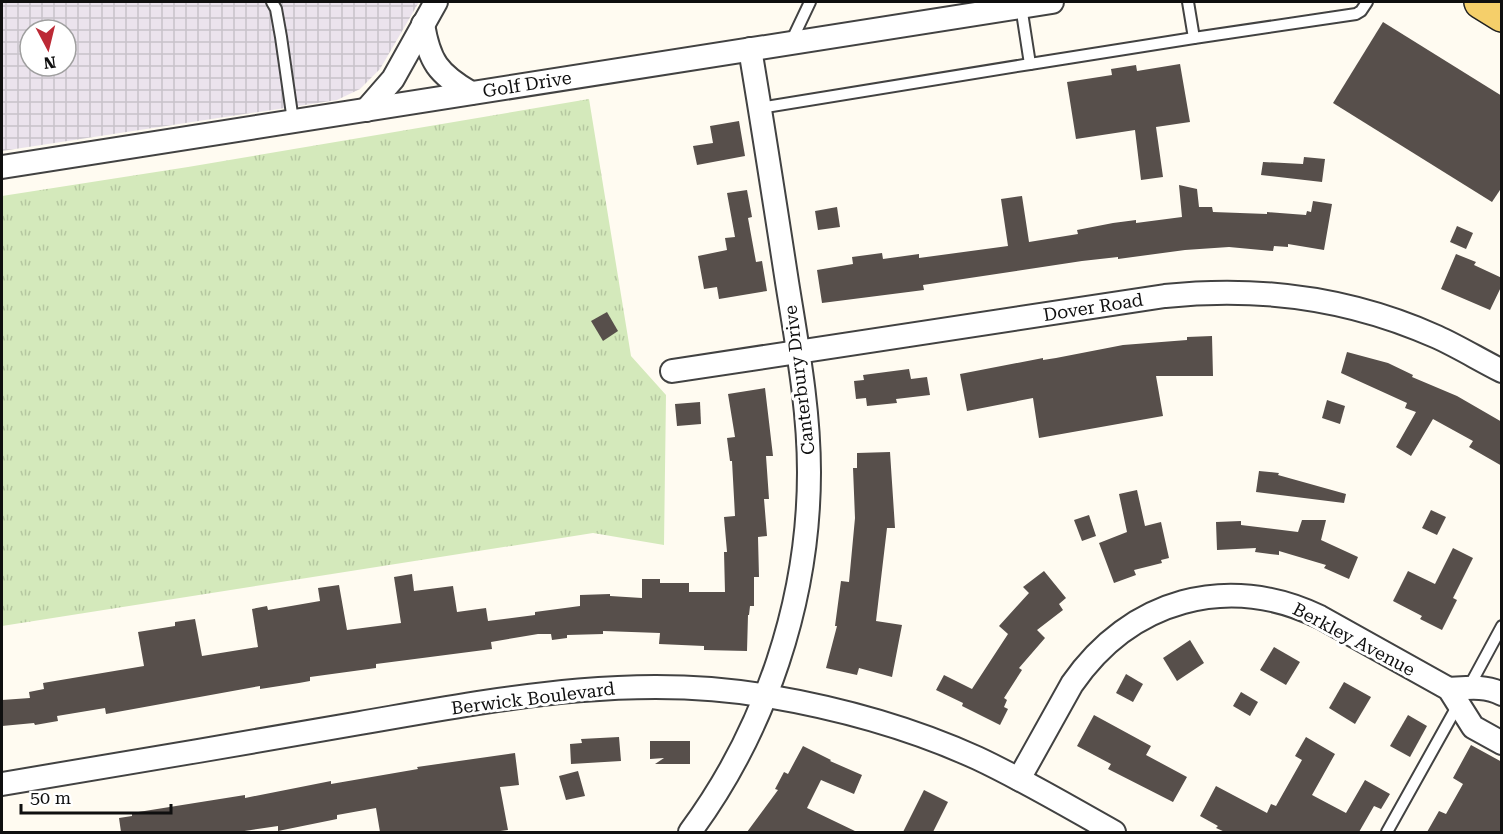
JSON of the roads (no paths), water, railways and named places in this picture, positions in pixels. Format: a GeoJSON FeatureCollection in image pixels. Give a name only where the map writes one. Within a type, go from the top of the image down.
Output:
{"type":"FeatureCollection","features":[{"type":"Feature","properties":{"kind":"main road"},"geometry":{"type":"LineString","coordinates":[[1480,2],[1502,15]]}},
{"type":"Feature","properties":{"kind":"street"},"geometry":{"type":"LineString","coordinates":[[366,110],[393,79],[436,2]]}},
{"type":"Feature","properties":{"kind":"street","name":"Golf Drive"},"geometry":{"type":"LineString","coordinates":[[2,167],[1052,2]]}},
{"type":"Feature","properties":{"kind":"street"},"geometry":{"type":"LineString","coordinates":[[423,24],[426,45],[435,65],[452,82],[471,93]]}},
{"type":"Feature","properties":{"kind":"street","name":"Canterbury Drive"},"geometry":{"type":"LineString","coordinates":[[690,832],[735,760],[765,695],[787,634],[802,568],[806,536],[809,483],[808,442],[799,353],[750,49]]}},
{"type":"Feature","properties":{"kind":"street","name":"Dover Road"},"geometry":{"type":"LineString","coordinates":[[672,371],[1165,296],[1200,292],[1258,292],[1339,303],[1391,318],[1439,338],[1502,372]]}},
{"type":"Feature","properties":{"kind":"street","name":"Berkley Avenue"},"geometry":{"type":"LineString","coordinates":[[1019,779],[1072,684],[1094,656],[1121,632],[1138,621],[1190,600],[1206,597],[1240,595],[1287,603],[1320,617],[1458,694],[1473,727],[1502,743]]}},
{"type":"Feature","properties":{"kind":"street","name":"Berwick Boulevard"},"geometry":{"type":"LineString","coordinates":[[2,784],[549,693],[609,688],[669,687],[765,695],[903,729],[958,750],[1019,779],[1114,832]]}},
{"type":"Feature","properties":{"kind":"street","name":"Berkley Avenue"},"geometry":{"type":"LineString","coordinates":[[1458,694],[1492,689],[1502,694]]}},
{"type":"Feature","properties":{"kind":"lane"},"geometry":{"type":"LineString","coordinates":[[273,2],[282,37],[293,121]]}},
{"type":"Feature","properties":{"kind":"lane"},"geometry":{"type":"LineString","coordinates":[[791,42],[810,2]]}},
{"type":"Feature","properties":{"kind":"lane"},"geometry":{"type":"LineString","coordinates":[[1188,2],[1194,38]]}},
{"type":"Feature","properties":{"kind":"lane"},"geometry":{"type":"LineString","coordinates":[[760,108],[1356,14],[1367,2]]}},
{"type":"Feature","properties":{"kind":"lane"},"geometry":{"type":"LineString","coordinates":[[1020,6],[1030,64]]}},
{"type":"Feature","properties":{"kind":"lane"},"geometry":{"type":"LineString","coordinates":[[1387,832],[1458,694],[1502,626]]}}]}
